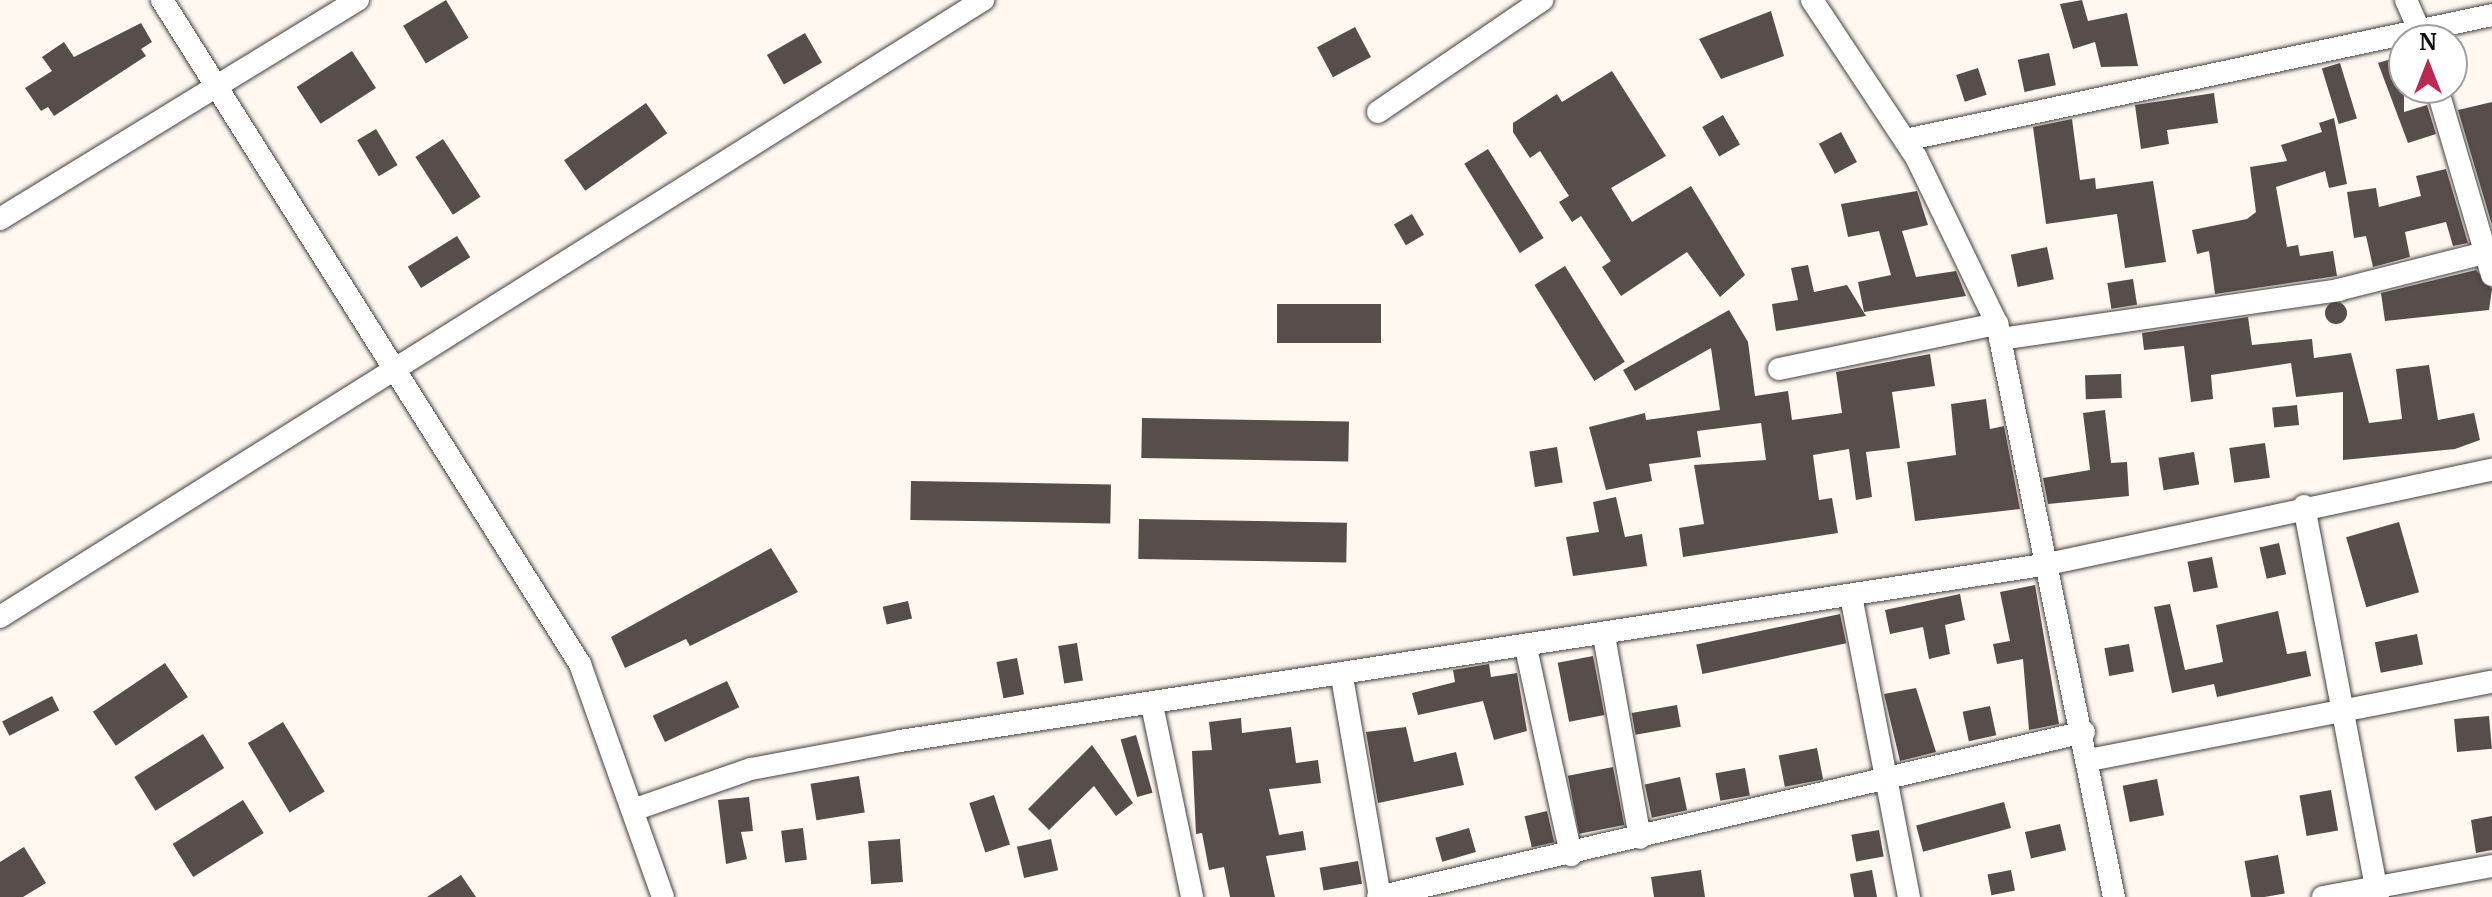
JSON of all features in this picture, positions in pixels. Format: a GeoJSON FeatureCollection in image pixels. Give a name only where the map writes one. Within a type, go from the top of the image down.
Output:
{"type":"FeatureCollection","features":[{"type":"Feature","properties":{"kind":"street"},"geometry":{"type":"LineString","coordinates":[[162,0],[580,664],[663,897]]}},
{"type":"Feature","properties":{"kind":"street"},"geometry":{"type":"LineString","coordinates":[[0,219],[217,83],[358,0]]}},
{"type":"Feature","properties":{"kind":"street"},"geometry":{"type":"LineString","coordinates":[[0,617],[393,366],[983,0]]}},
{"type":"Feature","properties":{"kind":"street"},"geometry":{"type":"LineString","coordinates":[[1378,112],[1542,0]]}},
{"type":"Feature","properties":{"kind":"street"},"geometry":{"type":"LineString","coordinates":[[1812,0],[1905,140],[1998,331],[2084,732],[2114,897]]}},
{"type":"Feature","properties":{"kind":"street"},"geometry":{"type":"LineString","coordinates":[[2406,0],[2417,24]]}},
{"type":"Feature","properties":{"kind":"street"},"geometry":{"type":"LineString","coordinates":[[2458,24],[2492,15]]}},
{"type":"Feature","properties":{"kind":"street"},"geometry":{"type":"LineString","coordinates":[[1905,140],[2388,41]]}},
{"type":"Feature","properties":{"kind":"street"},"geometry":{"type":"LineString","coordinates":[[2442,104],[2489,252],[2492,275]]}},
{"type":"Feature","properties":{"kind":"street"},"geometry":{"type":"LineString","coordinates":[[1779,369],[1998,331],[2338,290],[2489,252]]}},
{"type":"Feature","properties":{"kind":"street"},"geometry":{"type":"LineString","coordinates":[[633,810],[751,769],[2048,564],[2304,506],[2492,470]]}},
{"type":"Feature","properties":{"kind":"street"},"geometry":{"type":"LineString","coordinates":[[2304,506],[2377,892]]}},
{"type":"Feature","properties":{"kind":"street"},"geometry":{"type":"LineString","coordinates":[[1851,596],[1909,897]]}},
{"type":"Feature","properties":{"kind":"street"},"geometry":{"type":"LineString","coordinates":[[1604,636],[1640,838]]}},
{"type":"Feature","properties":{"kind":"street"},"geometry":{"type":"LineString","coordinates":[[1526,648],[1571,855]]}},
{"type":"Feature","properties":{"kind":"street"},"geometry":{"type":"LineString","coordinates":[[1342,677],[1380,897],[1571,855],[2084,732]]}},
{"type":"Feature","properties":{"kind":"street"},"geometry":{"type":"LineString","coordinates":[[2089,760],[2492,682]]}},
{"type":"Feature","properties":{"kind":"street"},"geometry":{"type":"LineString","coordinates":[[1152,705],[1192,897]]}},
{"type":"Feature","properties":{"kind":"street"},"geometry":{"type":"LineString","coordinates":[[2323,897],[2377,892],[2492,866]]}},
{"type":"Feature","properties":{"kind":"building"},"geometry":{"type":"Polygon","coordinates":[[[446,0],[469,38],[426,63],[403,26],[446,0]]]}},
{"type":"Feature","properties":{"kind":"building"},"geometry":{"type":"Polygon","coordinates":[[[2082,0],[2088,21],[2127,13],[2138,66],[2101,67],[2095,42],[2073,49],[2060,4],[2082,0]]]}},
{"type":"Feature","properties":{"kind":"building"},"geometry":{"type":"Polygon","coordinates":[[[1771,11],[1784,56],[1721,79],[1699,39],[1771,11]]]}},
{"type":"Feature","properties":{"kind":"building"},"geometry":{"type":"Polygon","coordinates":[[[141,23],[152,42],[141,49],[146,56],[54,116],[48,107],[41,111],[25,88],[52,71],[42,57],[64,42],[74,57],[141,23]]]}},
{"type":"Feature","properties":{"kind":"building"},"geometry":{"type":"Polygon","coordinates":[[[1355,27],[1371,57],[1333,77],[1317,47],[1355,27]]]}},
{"type":"Feature","properties":{"kind":"building"},"geometry":{"type":"Polygon","coordinates":[[[805,33],[822,62],[784,84],[767,55],[805,33]]]}},
{"type":"Feature","properties":{"kind":"building"},"geometry":{"type":"Polygon","coordinates":[[[352,51],[376,88],[321,124],[297,87],[352,51]]]}},
{"type":"Feature","properties":{"kind":"building"},"geometry":{"type":"Polygon","coordinates":[[[2049,53],[2056,85],[2025,92],[2018,60],[2049,53]]]}},
{"type":"Feature","properties":{"kind":"building"},"geometry":{"type":"Polygon","coordinates":[[[2388,60],[2388,90],[2378,63],[2388,60]]]}},
{"type":"Feature","properties":{"kind":"building"},"geometry":{"type":"Polygon","coordinates":[[[2340,63],[2357,118],[2339,124],[2322,69],[2340,63]]]}},
{"type":"Feature","properties":{"kind":"building"},"geometry":{"type":"Polygon","coordinates":[[[1978,68],[1987,95],[1965,102],[1956,75],[1978,68]]]}},
{"type":"Feature","properties":{"kind":"building"},"geometry":{"type":"Polygon","coordinates":[[[1612,71],[1666,156],[1611,188],[1632,222],[1691,186],[1745,275],[1720,297],[1687,252],[1621,296],[1602,267],[1611,261],[1581,216],[1572,222],[1559,202],[1569,196],[1540,151],[1530,158],[1513,132],[1513,123],[1557,94],[1562,102],[1612,71]]]}},
{"type":"Feature","properties":{"kind":"building"},"geometry":{"type":"Polygon","coordinates":[[[2214,93],[2218,123],[2167,130],[2169,144],[2141,149],[2135,105],[2214,93]]]}},
{"type":"Feature","properties":{"kind":"building"},"geometry":{"type":"Polygon","coordinates":[[[2492,102],[2492,225],[2458,110],[2492,102]]]}},
{"type":"Feature","properties":{"kind":"building"},"geometry":{"type":"Polygon","coordinates":[[[646,103],[667,133],[585,191],[564,160],[646,103]]]}},
{"type":"Feature","properties":{"kind":"building"},"geometry":{"type":"Polygon","coordinates":[[[2393,104],[2404,104],[2404,112],[2427,105],[2436,134],[2408,143],[2393,104]]]}},
{"type":"Feature","properties":{"kind":"building"},"geometry":{"type":"Polygon","coordinates":[[[1723,115],[1740,144],[1719,156],[1702,127],[1723,115]]]}},
{"type":"Feature","properties":{"kind":"building"},"geometry":{"type":"Polygon","coordinates":[[[2334,118],[2347,184],[2329,188],[2325,171],[2276,187],[2287,247],[2298,245],[2300,256],[2333,251],[2337,276],[2215,294],[2209,251],[2197,254],[2192,230],[2247,219],[2256,212],[2250,167],[2287,161],[2281,145],[2322,132],[2319,123],[2334,118]]]}},
{"type":"Feature","properties":{"kind":"building"},"geometry":{"type":"Polygon","coordinates":[[[2072,119],[2080,180],[2095,178],[2096,189],[2153,181],[2166,262],[2125,268],[2117,214],[2046,224],[2033,127],[2072,119]]]}},
{"type":"Feature","properties":{"kind":"building"},"geometry":{"type":"Polygon","coordinates":[[[376,129],[398,165],[379,176],[357,140],[376,129]]]}},
{"type":"Feature","properties":{"kind":"building"},"geometry":{"type":"Polygon","coordinates":[[[1841,132],[1857,162],[1835,174],[1819,144],[1841,132]]]}},
{"type":"Feature","properties":{"kind":"building"},"geometry":{"type":"Polygon","coordinates":[[[443,139],[481,197],[453,215],[415,157],[443,139]]]}},
{"type":"Feature","properties":{"kind":"building"},"geometry":{"type":"Polygon","coordinates":[[[1488,149],[1544,238],[1520,253],[1464,164],[1488,149]]]}},
{"type":"Feature","properties":{"kind":"building"},"geometry":{"type":"Polygon","coordinates":[[[2446,169],[2468,243],[2453,246],[2446,222],[2405,232],[2410,257],[2373,267],[2366,236],[2354,238],[2347,192],[2376,188],[2379,207],[2421,196],[2416,176],[2446,169]]]}},
{"type":"Feature","properties":{"kind":"building"},"geometry":{"type":"Polygon","coordinates":[[[1917,191],[1928,225],[1902,231],[1916,277],[1956,271],[1966,296],[1864,312],[1858,282],[1891,275],[1879,231],[1848,237],[1841,204],[1917,191]]]}},
{"type":"Feature","properties":{"kind":"building"},"geometry":{"type":"Polygon","coordinates":[[[1412,214],[1424,235],[1406,245],[1394,224],[1412,214]]]}},
{"type":"Feature","properties":{"kind":"building"},"geometry":{"type":"Polygon","coordinates":[[[457,236],[470,257],[421,288],[408,267],[457,236]]]}},
{"type":"Feature","properties":{"kind":"building"},"geometry":{"type":"Polygon","coordinates":[[[2047,247],[2054,279],[2018,287],[2011,255],[2047,247]]]}},
{"type":"Feature","properties":{"kind":"building"},"geometry":{"type":"Polygon","coordinates":[[[1808,265],[1814,292],[1847,285],[1866,316],[1776,331],[1772,304],[1798,300],[1791,268],[1808,265]]]}},
{"type":"Feature","properties":{"kind":"building"},"geometry":{"type":"Polygon","coordinates":[[[1565,266],[1625,362],[1594,381],[1534,285],[1565,266]]]}},
{"type":"Feature","properties":{"kind":"building"},"geometry":{"type":"Polygon","coordinates":[[[2476,270],[2492,289],[2489,310],[2385,321],[2381,293],[2476,270]]]}},
{"type":"Feature","properties":{"kind":"building"},"geometry":{"type":"Polygon","coordinates":[[[2133,279],[2137,305],[2111,309],[2107,283],[2133,279]]]}},
{"type":"Feature","properties":{"kind":"building"},"geometry":{"type":"Polygon","coordinates":[[[2336,302],[2344,305],[2347,313],[2344,321],[2336,324],[2328,321],[2325,313],[2328,305],[2336,302]]]}},
{"type":"Feature","properties":{"kind":"building"},"geometry":{"type":"Polygon","coordinates":[[[1277,304],[1381,304],[1381,343],[1277,343],[1277,304]]]}},
{"type":"Feature","properties":{"kind":"building"},"geometry":{"type":"Polygon","coordinates":[[[1729,310],[1748,342],[1755,396],[1788,391],[1792,420],[1842,413],[1836,372],[1930,354],[1935,386],[1892,392],[1900,448],[1866,452],[1872,497],[1856,500],[1849,449],[1813,455],[1819,500],[1832,498],[1838,533],[1683,557],[1679,528],[1704,524],[1694,465],[1766,460],[1761,423],[1697,431],[1701,457],[1649,464],[1652,481],[1606,490],[1589,427],[1645,413],[1646,420],[1720,410],[1711,348],[1635,391],[1623,370],[1729,310]]]}},
{"type":"Feature","properties":{"kind":"building"},"geometry":{"type":"Polygon","coordinates":[[[2248,317],[2252,345],[2312,339],[2314,358],[2351,353],[2369,423],[2402,419],[2396,369],[2429,365],[2438,420],[2474,413],[2480,440],[2455,449],[2343,460],[2343,392],[2296,397],[2291,363],[2211,375],[2213,399],[2191,402],[2184,346],[2144,350],[2142,333],[2248,317]]]}},
{"type":"Feature","properties":{"kind":"building"},"geometry":{"type":"Polygon","coordinates":[[[2121,374],[2122,398],[2086,399],[2085,375],[2121,374]]]}},
{"type":"Feature","properties":{"kind":"building"},"geometry":{"type":"Polygon","coordinates":[[[1986,399],[1990,429],[2004,426],[2020,509],[1915,521],[1907,462],[1956,455],[1951,404],[1986,399]]]}},
{"type":"Feature","properties":{"kind":"building"},"geometry":{"type":"Polygon","coordinates":[[[2297,405],[2299,425],[2274,428],[2272,408],[2297,405]]]}},
{"type":"Feature","properties":{"kind":"building"},"geometry":{"type":"Polygon","coordinates":[[[2105,410],[2111,463],[2127,462],[2129,496],[2048,504],[2043,478],[2090,470],[2083,413],[2105,410]]]}},
{"type":"Feature","properties":{"kind":"building"},"geometry":{"type":"Polygon","coordinates":[[[1142,418],[1349,422],[1348,462],[1141,458],[1142,418]]]}},
{"type":"Feature","properties":{"kind":"building"},"geometry":{"type":"Polygon","coordinates":[[[2265,443],[2270,478],[2234,483],[2229,448],[2265,443]]]}},
{"type":"Feature","properties":{"kind":"building"},"geometry":{"type":"Polygon","coordinates":[[[1557,447],[1563,483],[1535,487],[1529,451],[1557,447]]]}},
{"type":"Feature","properties":{"kind":"building"},"geometry":{"type":"Polygon","coordinates":[[[2194,452],[2199,485],[2164,490],[2158,458],[2194,452]]]}},
{"type":"Feature","properties":{"kind":"building"},"geometry":{"type":"Polygon","coordinates":[[[911,481],[1111,484],[1110,523],[910,520],[911,481]]]}},
{"type":"Feature","properties":{"kind":"building"},"geometry":{"type":"Polygon","coordinates":[[[1616,497],[1625,537],[1642,534],[1647,566],[1573,576],[1566,537],[1599,532],[1593,502],[1616,497]]]}},
{"type":"Feature","properties":{"kind":"building"},"geometry":{"type":"Polygon","coordinates":[[[1139,519],[1347,523],[1346,563],[1138,559],[1139,519]]]}},
{"type":"Feature","properties":{"kind":"building"},"geometry":{"type":"Polygon","coordinates":[[[2399,522],[2419,592],[2366,607],[2346,537],[2399,522]]]}},
{"type":"Feature","properties":{"kind":"building"},"geometry":{"type":"Polygon","coordinates":[[[2279,543],[2286,574],[2267,579],[2260,547],[2279,543]]]}},
{"type":"Feature","properties":{"kind":"building"},"geometry":{"type":"Polygon","coordinates":[[[771,548],[798,592],[690,646],[686,639],[625,668],[611,637],[771,548]]]}},
{"type":"Feature","properties":{"kind":"building"},"geometry":{"type":"Polygon","coordinates":[[[2212,557],[2218,587],[2193,592],[2187,562],[2212,557]]]}},
{"type":"Feature","properties":{"kind":"building"},"geometry":{"type":"Polygon","coordinates":[[[2035,585],[2059,724],[2029,730],[2023,659],[1997,664],[1993,644],[2010,641],[2000,592],[2035,585]]]}},
{"type":"Feature","properties":{"kind":"building"},"geometry":{"type":"Polygon","coordinates":[[[1960,594],[1965,620],[1945,625],[1950,654],[1929,659],[1923,627],[1890,634],[1885,610],[1960,594]]]}},
{"type":"Feature","properties":{"kind":"building"},"geometry":{"type":"Polygon","coordinates":[[[908,601],[912,619],[887,624],[883,607],[908,601]]]}},
{"type":"Feature","properties":{"kind":"building"},"geometry":{"type":"Polygon","coordinates":[[[2170,604],[2185,670],[2223,662],[2216,625],[2278,611],[2287,654],[2306,651],[2311,676],[2217,697],[2214,684],[2172,693],[2154,607],[2170,604]]]}},
{"type":"Feature","properties":{"kind":"building"},"geometry":{"type":"Polygon","coordinates":[[[1840,614],[1846,643],[1702,674],[1696,645],[1840,614]]]}},
{"type":"Feature","properties":{"kind":"building"},"geometry":{"type":"Polygon","coordinates":[[[2417,634],[2423,664],[2381,673],[2375,642],[2417,634]]]}},
{"type":"Feature","properties":{"kind":"building"},"geometry":{"type":"Polygon","coordinates":[[[1077,643],[1083,681],[1064,684],[1058,646],[1077,643]]]}},
{"type":"Feature","properties":{"kind":"building"},"geometry":{"type":"Polygon","coordinates":[[[2129,644],[2134,672],[2109,676],[2104,648],[2129,644]]]}},
{"type":"Feature","properties":{"kind":"building"},"geometry":{"type":"Polygon","coordinates":[[[1593,656],[1604,715],[1569,722],[1558,663],[1593,656]]]}},
{"type":"Feature","properties":{"kind":"building"},"geometry":{"type":"Polygon","coordinates":[[[1017,658],[1024,694],[1003,698],[996,662],[1017,658]]]}},
{"type":"Feature","properties":{"kind":"building"},"geometry":{"type":"Polygon","coordinates":[[[165,663],[188,697],[116,746],[93,712],[165,663]]]}},
{"type":"Feature","properties":{"kind":"building"},"geometry":{"type":"Polygon","coordinates":[[[1489,664],[1491,677],[1517,673],[1527,731],[1494,740],[1483,701],[1418,715],[1412,693],[1455,682],[1453,670],[1489,664]]]}},
{"type":"Feature","properties":{"kind":"building"},"geometry":{"type":"Polygon","coordinates":[[[727,681],[739,707],[665,742],[653,716],[727,681]]]}},
{"type":"Feature","properties":{"kind":"building"},"geometry":{"type":"Polygon","coordinates":[[[1916,688],[1936,752],[1900,761],[1884,694],[1916,688]]]}},
{"type":"Feature","properties":{"kind":"building"},"geometry":{"type":"Polygon","coordinates":[[[52,696],[59,710],[9,736],[2,721],[52,696]]]}},
{"type":"Feature","properties":{"kind":"building"},"geometry":{"type":"Polygon","coordinates":[[[1677,705],[1681,727],[1636,735],[1632,713],[1677,705]]]}},
{"type":"Feature","properties":{"kind":"building"},"geometry":{"type":"Polygon","coordinates":[[[1990,706],[1996,735],[1969,741],[1963,712],[1990,706]]]}},
{"type":"Feature","properties":{"kind":"building"},"geometry":{"type":"Polygon","coordinates":[[[2489,716],[2492,749],[2457,752],[2454,719],[2489,716]]]}},
{"type":"Feature","properties":{"kind":"building"},"geometry":{"type":"Polygon","coordinates":[[[1241,718],[1242,733],[1291,727],[1296,763],[1318,760],[1321,783],[1269,789],[1279,835],[1303,831],[1306,850],[1266,856],[1275,897],[1230,897],[1224,867],[1209,870],[1202,833],[1196,834],[1192,751],[1212,750],[1209,722],[1241,718]]]}},
{"type":"Feature","properties":{"kind":"building"},"geometry":{"type":"Polygon","coordinates":[[[283,722],[325,791],[290,813],[248,743],[283,722]]]}},
{"type":"Feature","properties":{"kind":"building"},"geometry":{"type":"Polygon","coordinates":[[[1406,727],[1414,762],[1456,752],[1464,785],[1378,803],[1366,732],[1406,727]]]}},
{"type":"Feature","properties":{"kind":"building"},"geometry":{"type":"Polygon","coordinates":[[[203,734],[224,768],[156,811],[134,777],[203,734]]]}},
{"type":"Feature","properties":{"kind":"building"},"geometry":{"type":"Polygon","coordinates":[[[1136,735],[1153,793],[1137,797],[1121,739],[1136,735]]]}},
{"type":"Feature","properties":{"kind":"building"},"geometry":{"type":"Polygon","coordinates":[[[1092,745],[1133,803],[1116,816],[1094,786],[1049,830],[1028,809],[1092,745]]]}},
{"type":"Feature","properties":{"kind":"building"},"geometry":{"type":"Polygon","coordinates":[[[1817,748],[1823,779],[1785,787],[1779,755],[1817,748]]]}},
{"type":"Feature","properties":{"kind":"building"},"geometry":{"type":"Polygon","coordinates":[[[1613,767],[1624,825],[1579,834],[1568,776],[1613,767]]]}},
{"type":"Feature","properties":{"kind":"building"},"geometry":{"type":"Polygon","coordinates":[[[1745,768],[1750,796],[1720,801],[1715,773],[1745,768]]]}},
{"type":"Feature","properties":{"kind":"building"},"geometry":{"type":"Polygon","coordinates":[[[859,776],[865,813],[816,820],[811,784],[859,776]]]}},
{"type":"Feature","properties":{"kind":"building"},"geometry":{"type":"Polygon","coordinates":[[[1680,777],[1687,810],[1652,818],[1645,784],[1680,777]]]}},
{"type":"Feature","properties":{"kind":"building"},"geometry":{"type":"Polygon","coordinates":[[[2157,779],[2164,815],[2130,822],[2123,786],[2157,779]]]}},
{"type":"Feature","properties":{"kind":"building"},"geometry":{"type":"Polygon","coordinates":[[[2331,790],[2338,830],[2307,836],[2299,796],[2331,790]]]}},
{"type":"Feature","properties":{"kind":"building"},"geometry":{"type":"Polygon","coordinates":[[[994,795],[1010,844],[985,852],[969,803],[994,795]]]}},
{"type":"Feature","properties":{"kind":"building"},"geometry":{"type":"Polygon","coordinates":[[[749,797],[753,831],[741,832],[747,859],[726,864],[718,800],[749,797]]]}},
{"type":"Feature","properties":{"kind":"building"},"geometry":{"type":"Polygon","coordinates":[[[243,800],[264,833],[193,877],[173,844],[243,800]]]}},
{"type":"Feature","properties":{"kind":"building"},"geometry":{"type":"Polygon","coordinates":[[[2004,802],[2011,828],[1923,852],[1916,826],[2004,802]]]}},
{"type":"Feature","properties":{"kind":"building"},"geometry":{"type":"Polygon","coordinates":[[[1547,811],[1554,842],[1532,847],[1525,816],[1547,811]]]}},
{"type":"Feature","properties":{"kind":"building"},"geometry":{"type":"Polygon","coordinates":[[[2492,816],[2492,850],[2476,853],[2471,820],[2492,816]]]}},
{"type":"Feature","properties":{"kind":"building"},"geometry":{"type":"Polygon","coordinates":[[[2060,824],[2066,850],[2031,858],[2025,832],[2060,824]]]}},
{"type":"Feature","properties":{"kind":"building"},"geometry":{"type":"Polygon","coordinates":[[[803,828],[807,860],[785,862],[781,831],[803,828]]]}},
{"type":"Feature","properties":{"kind":"building"},"geometry":{"type":"Polygon","coordinates":[[[1469,828],[1476,852],[1442,862],[1435,838],[1469,828]]]}},
{"type":"Feature","properties":{"kind":"building"},"geometry":{"type":"Polygon","coordinates":[[[1879,830],[1884,857],[1856,861],[1851,835],[1879,830]]]}},
{"type":"Feature","properties":{"kind":"building"},"geometry":{"type":"Polygon","coordinates":[[[900,839],[903,882],[871,884],[868,841],[900,839]]]}},
{"type":"Feature","properties":{"kind":"building"},"geometry":{"type":"Polygon","coordinates":[[[1051,839],[1058,870],[1024,878],[1017,847],[1051,839]]]}},
{"type":"Feature","properties":{"kind":"building"},"geometry":{"type":"Polygon","coordinates":[[[24,847],[46,883],[23,897],[0,897],[0,862],[24,847]]]}},
{"type":"Feature","properties":{"kind":"building"},"geometry":{"type":"Polygon","coordinates":[[[2278,855],[2285,893],[2251,897],[2245,861],[2278,855]]]}},
{"type":"Feature","properties":{"kind":"building"},"geometry":{"type":"Polygon","coordinates":[[[1358,861],[1362,884],[1324,890],[1320,868],[1358,861]]]}},
{"type":"Feature","properties":{"kind":"building"},"geometry":{"type":"Polygon","coordinates":[[[1701,870],[1705,897],[1654,897],[1651,877],[1701,870]]]}},
{"type":"Feature","properties":{"kind":"building"},"geometry":{"type":"Polygon","coordinates":[[[1872,870],[1877,897],[1854,897],[1850,874],[1872,870]]]}},
{"type":"Feature","properties":{"kind":"building"},"geometry":{"type":"Polygon","coordinates":[[[2011,870],[2015,891],[1991,895],[1987,875],[2011,870]]]}},
{"type":"Feature","properties":{"kind":"building"},"geometry":{"type":"Polygon","coordinates":[[[461,875],[476,897],[427,897],[461,875]]]}}]}
